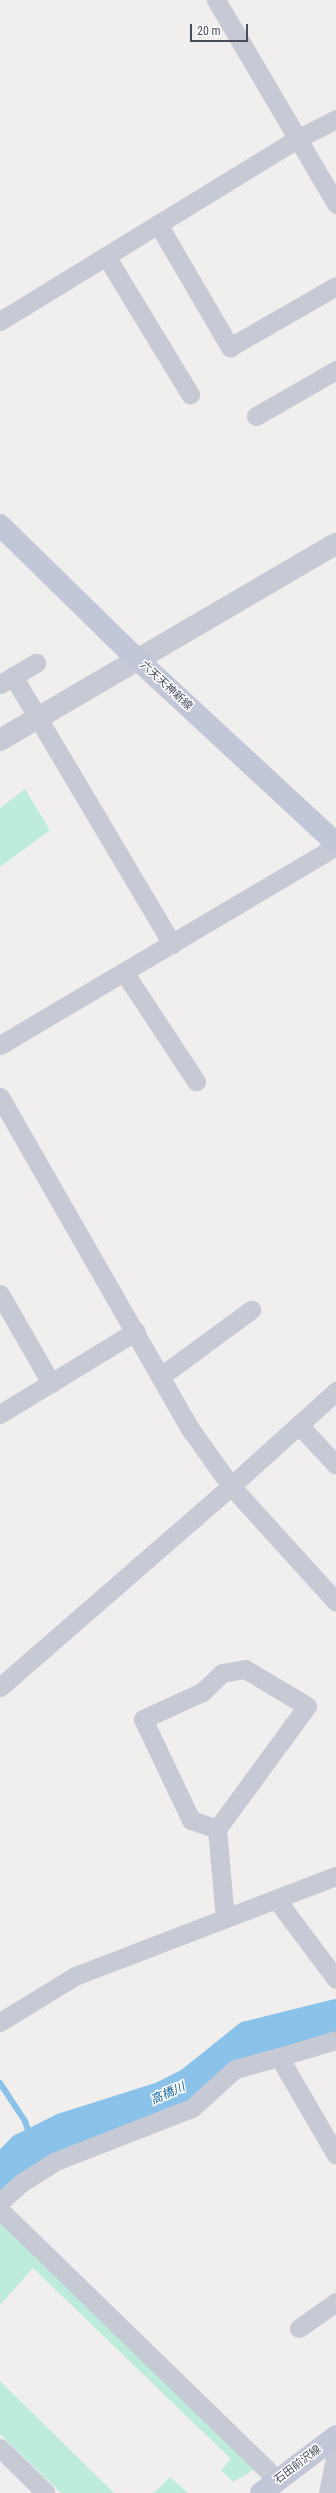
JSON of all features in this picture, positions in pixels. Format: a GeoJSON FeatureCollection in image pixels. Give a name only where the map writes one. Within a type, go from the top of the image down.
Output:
{"type":"FeatureCollection","features":[{"type":"Feature","properties":{"kind":"main road","name":"六天天神新線"},"geometry":{"type":"LineString","coordinates":[[0,524],[138,659],[336,843]]}},
{"type":"Feature","properties":{"kind":"main road","name":"石田前沢線"},"geometry":{"type":"LineString","coordinates":[[261,2493],[336,2436]]}},
{"type":"Feature","properties":{"kind":"street"},"geometry":{"type":"LineString","coordinates":[[216,0],[336,204]]}},
{"type":"Feature","properties":{"kind":"street"},"geometry":{"type":"LineString","coordinates":[[0,321],[297,139],[336,119]]}},
{"type":"Feature","properties":{"kind":"street"},"geometry":{"type":"LineString","coordinates":[[158,224],[230,347],[336,286]]}},
{"type":"Feature","properties":{"kind":"street"},"geometry":{"type":"LineString","coordinates":[[106,256],[190,394]]}},
{"type":"Feature","properties":{"kind":"street"},"geometry":{"type":"LineString","coordinates":[[256,416],[336,370]]}},
{"type":"Feature","properties":{"kind":"street"},"geometry":{"type":"LineString","coordinates":[[0,740],[336,544]]}},
{"type":"Feature","properties":{"kind":"street"},"geometry":{"type":"LineString","coordinates":[[36,663],[6,680],[37,718],[172,944]]}},
{"type":"Feature","properties":{"kind":"street"},"geometry":{"type":"LineString","coordinates":[[0,1045],[336,846]]}},
{"type":"Feature","properties":{"kind":"street"},"geometry":{"type":"LineString","coordinates":[[124,972],[196,1081]]}},
{"type":"Feature","properties":{"kind":"street"},"geometry":{"type":"LineString","coordinates":[[0,1096],[136,1331],[191,1430],[231,1486],[336,1602]]}},
{"type":"Feature","properties":{"kind":"street"},"geometry":{"type":"LineString","coordinates":[[0,1294],[51,1383]]}},
{"type":"Feature","properties":{"kind":"street"},"geometry":{"type":"LineString","coordinates":[[161,1376],[251,1310]]}},
{"type":"Feature","properties":{"kind":"street"},"geometry":{"type":"LineString","coordinates":[[0,1414],[136,1331]]}},
{"type":"Feature","properties":{"kind":"street"},"geometry":{"type":"LineString","coordinates":[[0,1687],[231,1486],[336,1390]]}},
{"type":"Feature","properties":{"kind":"street"},"geometry":{"type":"LineString","coordinates":[[298,1425],[336,1464]]}},
{"type":"Feature","properties":{"kind":"street"},"geometry":{"type":"LineString","coordinates":[[217,1829],[191,1820],[143,1720],[202,1692],[222,1673],[245,1669],[307,1706],[217,1829],[225,1918]]}},
{"type":"Feature","properties":{"kind":"street"},"geometry":{"type":"LineString","coordinates":[[0,2022],[75,1976],[336,1876]]}},
{"type":"Feature","properties":{"kind":"street"},"geometry":{"type":"LineString","coordinates":[[276,1899],[336,1979]]}},
{"type":"Feature","properties":{"kind":"street"},"geometry":{"type":"LineString","coordinates":[[0,2202],[22,2183],[56,2161],[192,2108],[235,2069],[336,2040]]}},
{"type":"Feature","properties":{"kind":"street"},"geometry":{"type":"LineString","coordinates":[[279,2057],[336,2155]]}},
{"type":"Feature","properties":{"kind":"street"},"geometry":{"type":"LineString","coordinates":[[0,2210],[278,2480]]}},
{"type":"Feature","properties":{"kind":"street"},"geometry":{"type":"LineString","coordinates":[[299,2328],[336,2302]]}},
{"type":"Feature","properties":{"kind":"street"},"geometry":{"type":"LineString","coordinates":[[0,2448],[46,2493]]}},
{"type":"Feature","properties":{"kind":"street"},"geometry":{"type":"LineString","coordinates":[[328,2493],[336,2453]]}},
{"type":"Feature","properties":{"kind":"green space"},"geometry":{"type":"Polygon","coordinates":[[[25,789],[50,830],[0,867],[0,808],[25,789]]]}},
{"type":"Feature","properties":{"kind":"green space"},"geometry":{"type":"Polygon","coordinates":[[[0,2223],[255,2469],[233,2482],[221,2470],[231,2459],[33,2268],[0,2305],[0,2223]]]}},
{"type":"Feature","properties":{"kind":"green space"},"geometry":{"type":"Polygon","coordinates":[[[0,2381],[114,2493],[61,2493],[0,2434],[0,2381]]]}},
{"type":"Feature","properties":{"kind":"green space"},"geometry":{"type":"Polygon","coordinates":[[[170,2477],[188,2493],[154,2493],[170,2477]]]}},
{"type":"Feature","properties":{"kind":"waterway","name":"高橋川"},"geometry":{"type":"LineString","coordinates":[[0,2173],[23,2150],[63,2130],[163,2098],[192,2083],[248,2038],[336,2016]]}},
{"type":"Feature","properties":{"kind":"waterway"},"geometry":{"type":"LineString","coordinates":[[0,2083],[25,2121],[33,2145]]}}]}
